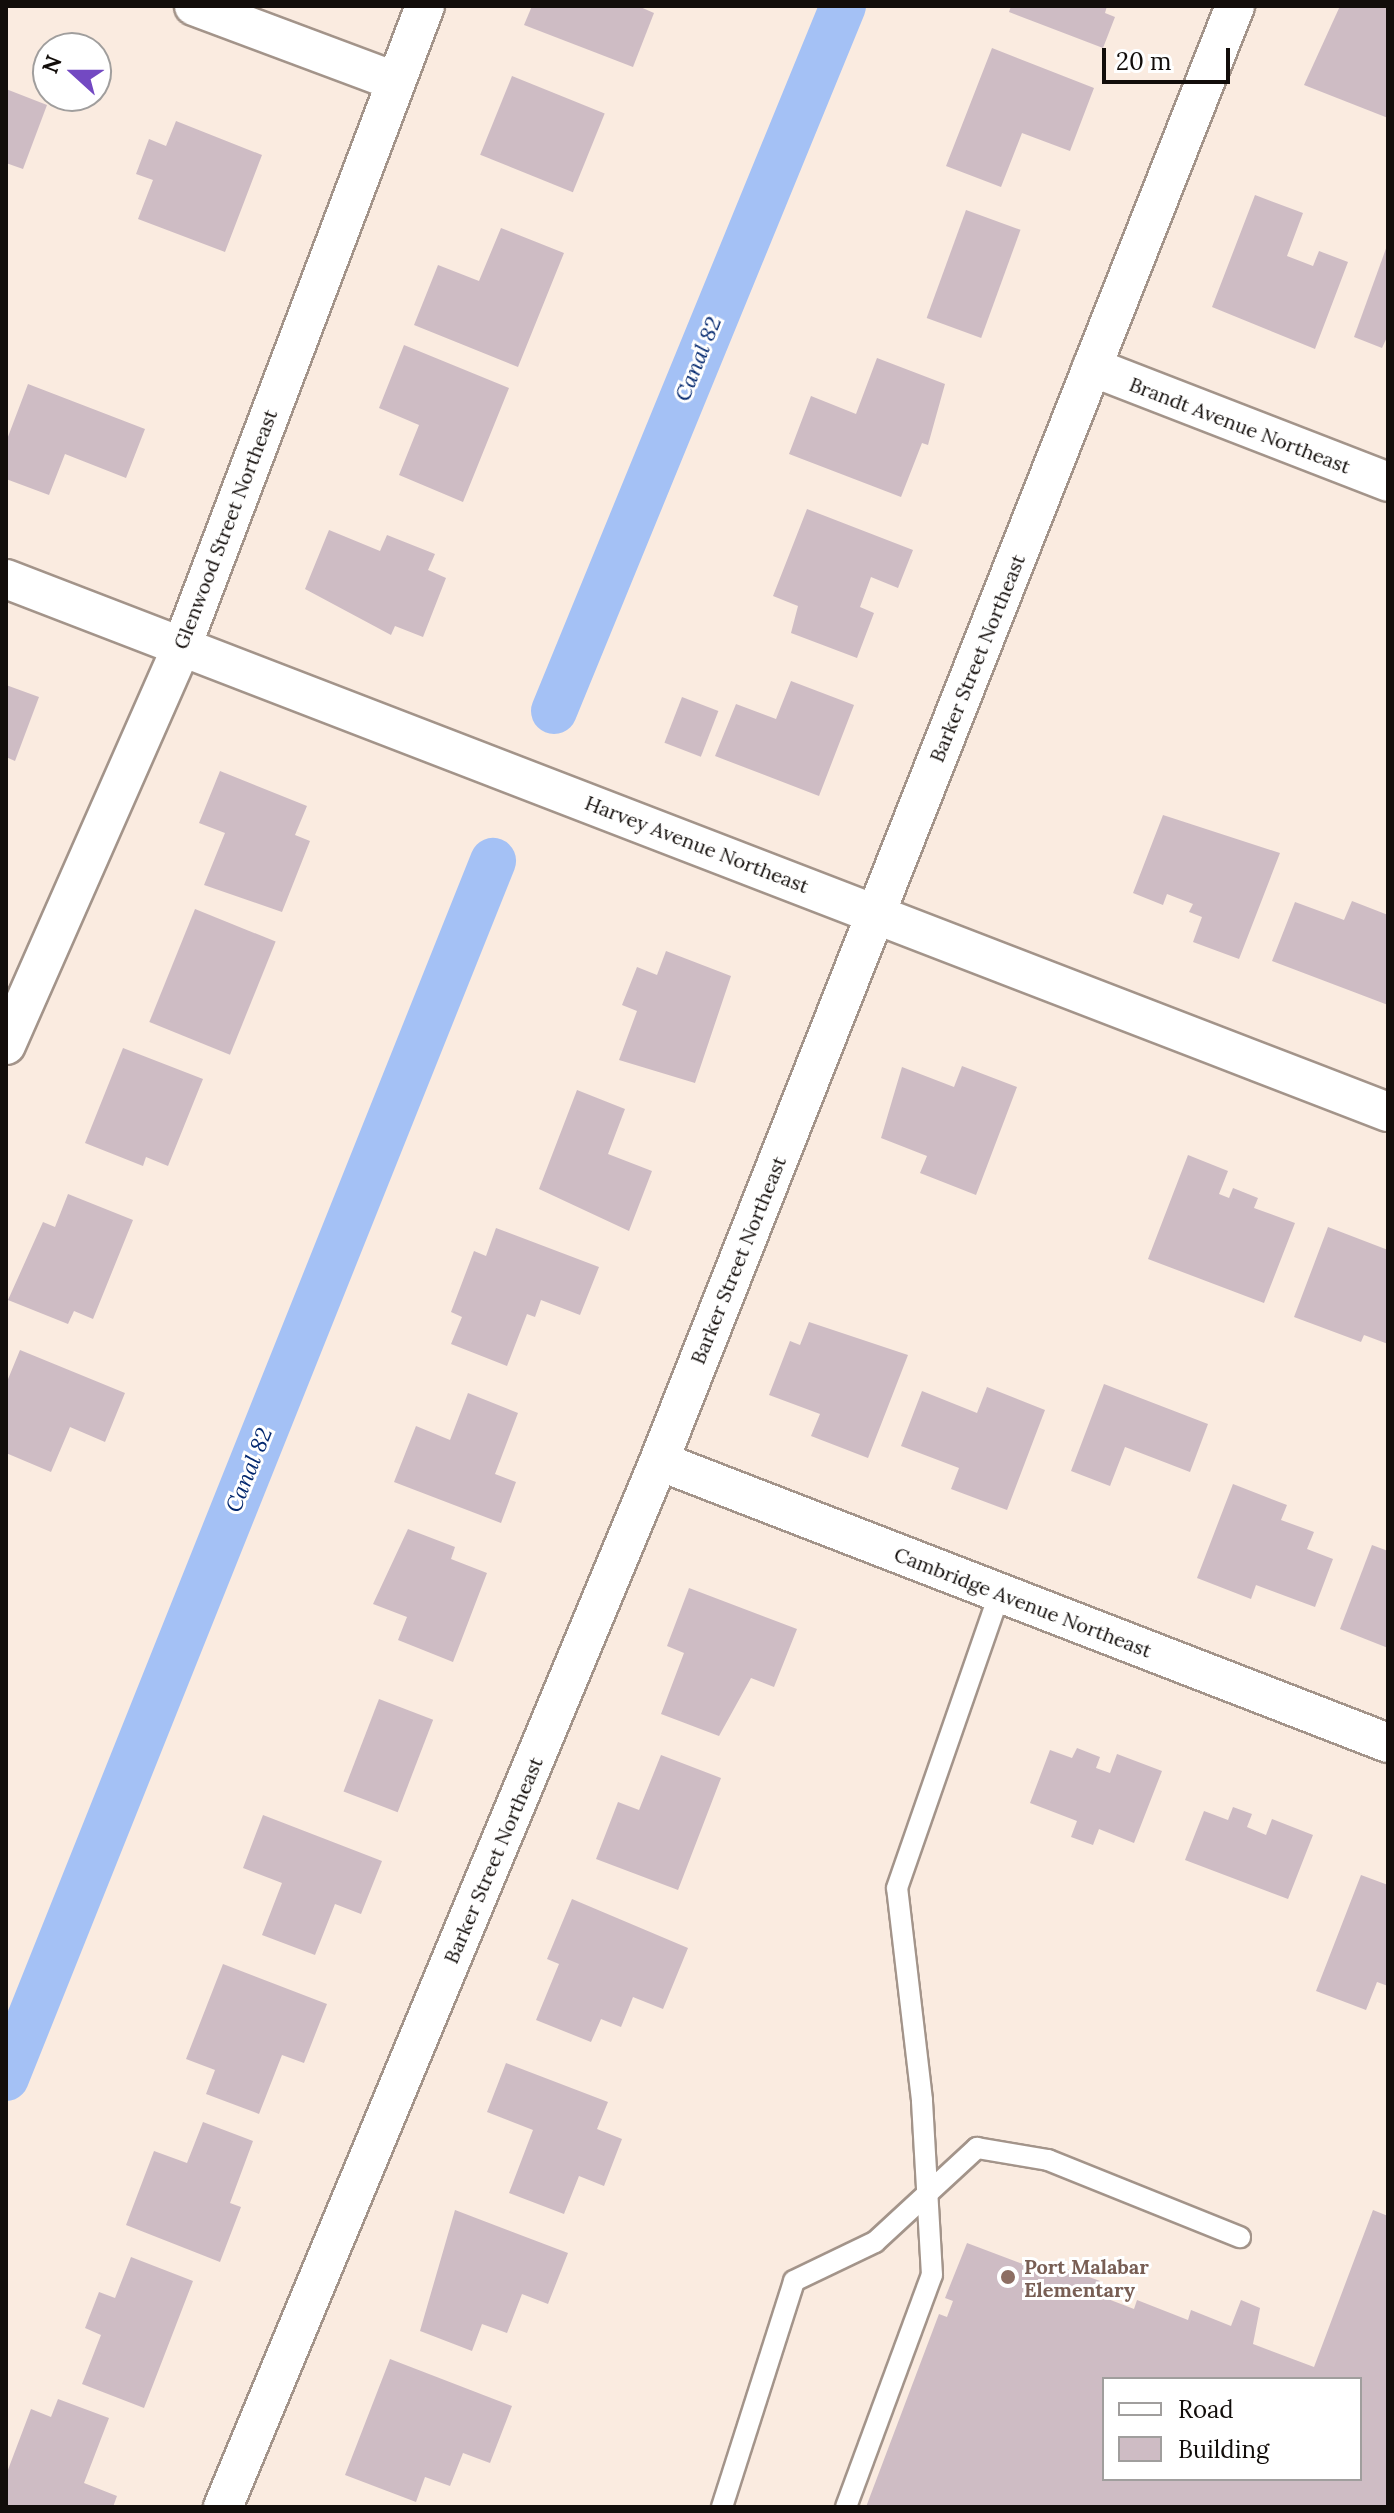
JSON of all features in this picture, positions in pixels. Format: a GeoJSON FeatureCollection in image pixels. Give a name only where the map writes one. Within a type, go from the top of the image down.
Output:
{"type":"FeatureCollection","features":[{"type":"Feature","properties":{"kind":"street"},"geometry":{"type":"LineString","coordinates":[[194,6],[395,81]]}},
{"type":"Feature","properties":{"kind":"street","name":"Glenwood Street Northeast"},"geometry":{"type":"LineString","coordinates":[[6,1045],[182,646],[425,6]]}},
{"type":"Feature","properties":{"kind":"street","name":"Barker Street Northeast"},"geometry":{"type":"LineString","coordinates":[[223,2507],[659,1461],[1235,6]]}},
{"type":"Feature","properties":{"kind":"street","name":"Brandt Avenue Northeast"},"geometry":{"type":"LineString","coordinates":[[1092,367],[1388,482]]}},
{"type":"Feature","properties":{"kind":"street","name":"Harvey Avenue Northeast"},"geometry":{"type":"LineString","coordinates":[[6,579],[877,912],[1388,1112]]}},
{"type":"Feature","properties":{"kind":"street","name":"Cambridge Avenue Northeast"},"geometry":{"type":"LineString","coordinates":[[659,1461],[1388,1743]]}},
{"type":"Feature","properties":{"kind":"lane"},"geometry":{"type":"LineString","coordinates":[[846,2507],[932,2275],[927,2192],[897,1888],[1000,1593]]}},
{"type":"Feature","properties":{"kind":"lane"},"geometry":{"type":"LineString","coordinates":[[722,2507],[794,2281],[875,2242],[977,2148],[1048,2160],[1240,2237]]}},
{"type":"Feature","properties":{"kind":"building"},"geometry":{"type":"Polygon","coordinates":[[[532,6],[638,6],[654,13],[633,67],[524,25],[532,6]]]}},
{"type":"Feature","properties":{"kind":"building"},"geometry":{"type":"Polygon","coordinates":[[[1011,6],[1107,6],[1105,13],[1115,17],[1103,48],[1009,12],[1011,6]]]}},
{"type":"Feature","properties":{"kind":"building"},"geometry":{"type":"Polygon","coordinates":[[[1340,6],[1388,6],[1388,118],[1304,85],[1340,6]]]}},
{"type":"Feature","properties":{"kind":"building"},"geometry":{"type":"Polygon","coordinates":[[[992,48],[1094,88],[1070,151],[1022,133],[1001,187],[946,166],[992,48]]]}},
{"type":"Feature","properties":{"kind":"building"},"geometry":{"type":"Polygon","coordinates":[[[512,76],[605,113],[573,192],[480,155],[512,76]]]}},
{"type":"Feature","properties":{"kind":"building"},"geometry":{"type":"Polygon","coordinates":[[[6,89],[32,99],[32,112],[44,112],[23,169],[6,163],[6,89]]]}},
{"type":"Feature","properties":{"kind":"building"},"geometry":{"type":"Polygon","coordinates":[[[176,121],[262,155],[225,252],[138,219],[153,180],[136,174],[149,139],[166,146],[176,121]]]}},
{"type":"Feature","properties":{"kind":"building"},"geometry":{"type":"Polygon","coordinates":[[[1255,195],[1303,213],[1287,256],[1313,266],[1319,251],[1348,262],[1315,349],[1212,307],[1255,195]]]}},
{"type":"Feature","properties":{"kind":"building"},"geometry":{"type":"Polygon","coordinates":[[[966,210],[1021,230],[981,338],[927,318],[966,210]]]}},
{"type":"Feature","properties":{"kind":"building"},"geometry":{"type":"Polygon","coordinates":[[[501,228],[564,253],[518,367],[414,325],[438,265],[479,281],[501,228]]]}},
{"type":"Feature","properties":{"kind":"building"},"geometry":{"type":"Polygon","coordinates":[[[1388,243],[1388,335],[1382,348],[1354,337],[1388,243]]]}},
{"type":"Feature","properties":{"kind":"building"},"geometry":{"type":"Polygon","coordinates":[[[404,345],[509,388],[463,502],[399,475],[419,425],[379,408],[404,345]]]}},
{"type":"Feature","properties":{"kind":"building"},"geometry":{"type":"Polygon","coordinates":[[[877,358],[945,384],[928,445],[922,443],[901,497],[789,454],[811,396],[856,414],[877,358]]]}},
{"type":"Feature","properties":{"kind":"building"},"geometry":{"type":"Polygon","coordinates":[[[28,384],[145,429],[126,478],[65,454],[49,495],[6,479],[6,442],[28,384]]]}},
{"type":"Feature","properties":{"kind":"building"},"geometry":{"type":"Polygon","coordinates":[[[807,509],[913,550],[898,588],[871,577],[860,607],[874,613],[857,658],[791,633],[798,606],[773,596],[807,509]]]}},
{"type":"Feature","properties":{"kind":"building"},"geometry":{"type":"Polygon","coordinates":[[[329,530],[380,551],[387,535],[435,554],[428,570],[446,578],[423,637],[395,626],[391,635],[305,589],[329,530]]]}},
{"type":"Feature","properties":{"kind":"building"},"geometry":{"type":"Polygon","coordinates":[[[791,681],[854,705],[819,796],[715,756],[736,704],[776,719],[791,681]]]}},
{"type":"Feature","properties":{"kind":"building"},"geometry":{"type":"Polygon","coordinates":[[[6,685],[39,697],[15,761],[6,757],[6,685]]]}},
{"type":"Feature","properties":{"kind":"building"},"geometry":{"type":"Polygon","coordinates":[[[682,697],[718,711],[701,757],[664,743],[682,697]]]}},
{"type":"Feature","properties":{"kind":"building"},"geometry":{"type":"Polygon","coordinates":[[[220,771],[307,806],[295,835],[310,841],[282,912],[204,885],[225,833],[199,823],[220,771]]]}},
{"type":"Feature","properties":{"kind":"building"},"geometry":{"type":"Polygon","coordinates":[[[1163,815],[1280,853],[1239,959],[1193,942],[1202,917],[1189,912],[1193,904],[1167,894],[1163,905],[1133,893],[1163,815]]]}},
{"type":"Feature","properties":{"kind":"building"},"geometry":{"type":"Polygon","coordinates":[[[1352,901],[1388,915],[1388,1005],[1272,961],[1295,902],[1344,920],[1352,901]]]}},
{"type":"Feature","properties":{"kind":"building"},"geometry":{"type":"Polygon","coordinates":[[[195,909],[276,942],[230,1055],[149,1022],[195,909]]]}},
{"type":"Feature","properties":{"kind":"building"},"geometry":{"type":"Polygon","coordinates":[[[666,951],[731,976],[695,1083],[619,1060],[637,1011],[622,1005],[637,967],[657,975],[666,951]]]}},
{"type":"Feature","properties":{"kind":"building"},"geometry":{"type":"Polygon","coordinates":[[[123,1048],[203,1079],[168,1166],[146,1157],[143,1166],[85,1143],[123,1048]]]}},
{"type":"Feature","properties":{"kind":"building"},"geometry":{"type":"Polygon","coordinates":[[[962,1066],[1017,1087],[976,1195],[920,1173],[927,1156],[881,1138],[902,1067],[954,1087],[962,1066]]]}},
{"type":"Feature","properties":{"kind":"building"},"geometry":{"type":"Polygon","coordinates":[[[577,1090],[625,1109],[608,1154],[652,1171],[629,1231],[539,1189],[577,1090]]]}},
{"type":"Feature","properties":{"kind":"building"},"geometry":{"type":"Polygon","coordinates":[[[1188,1155],[1228,1171],[1219,1194],[1229,1198],[1233,1188],[1258,1198],[1254,1208],[1295,1223],[1264,1303],[1148,1259],[1188,1155]]]}},
{"type":"Feature","properties":{"kind":"building"},"geometry":{"type":"Polygon","coordinates":[[[68,1194],[133,1220],[93,1319],[74,1311],[68,1324],[8,1300],[43,1222],[55,1227],[68,1194]]]}},
{"type":"Feature","properties":{"kind":"building"},"geometry":{"type":"Polygon","coordinates":[[[1328,1227],[1388,1250],[1388,1344],[1364,1335],[1361,1342],[1294,1317],[1328,1227]]]}},
{"type":"Feature","properties":{"kind":"building"},"geometry":{"type":"Polygon","coordinates":[[[496,1228],[599,1267],[580,1315],[541,1300],[535,1317],[527,1314],[507,1366],[451,1344],[462,1317],[451,1312],[474,1251],[486,1256],[496,1228]]]}},
{"type":"Feature","properties":{"kind":"building"},"geometry":{"type":"Polygon","coordinates":[[[809,1322],[908,1355],[868,1458],[811,1436],[820,1414],[769,1395],[790,1341],[800,1345],[809,1322]]]}},
{"type":"Feature","properties":{"kind":"building"},"geometry":{"type":"Polygon","coordinates":[[[20,1350],[125,1393],[105,1442],[70,1427],[51,1472],[6,1453],[6,1384],[20,1350]]]}},
{"type":"Feature","properties":{"kind":"building"},"geometry":{"type":"Polygon","coordinates":[[[1104,1384],[1208,1424],[1190,1472],[1125,1447],[1110,1486],[1071,1471],[1104,1384]]]}},
{"type":"Feature","properties":{"kind":"building"},"geometry":{"type":"Polygon","coordinates":[[[987,1387],[1045,1410],[1007,1510],[951,1489],[959,1468],[901,1446],[922,1391],[977,1413],[987,1387]]]}},
{"type":"Feature","properties":{"kind":"building"},"geometry":{"type":"Polygon","coordinates":[[[468,1393],[518,1413],[495,1474],[516,1482],[501,1523],[394,1482],[416,1426],[450,1440],[468,1393]]]}},
{"type":"Feature","properties":{"kind":"building"},"geometry":{"type":"Polygon","coordinates":[[[1233,1484],[1287,1505],[1281,1520],[1314,1532],[1307,1549],[1333,1559],[1315,1607],[1256,1585],[1251,1599],[1197,1578],[1233,1484]]]}},
{"type":"Feature","properties":{"kind":"building"},"geometry":{"type":"Polygon","coordinates":[[[408,1529],[455,1547],[451,1559],[487,1573],[453,1662],[398,1640],[407,1617],[373,1604],[408,1529]]]}},
{"type":"Feature","properties":{"kind":"building"},"geometry":{"type":"Polygon","coordinates":[[[1372,1545],[1388,1551],[1388,1648],[1340,1629],[1372,1545]]]}},
{"type":"Feature","properties":{"kind":"building"},"geometry":{"type":"Polygon","coordinates":[[[689,1588],[797,1629],[774,1687],[751,1678],[719,1736],[661,1714],[684,1653],[667,1646],[689,1588]]]}},
{"type":"Feature","properties":{"kind":"building"},"geometry":{"type":"Polygon","coordinates":[[[379,1699],[433,1720],[398,1812],[344,1791],[379,1699]]]}},
{"type":"Feature","properties":{"kind":"building"},"geometry":{"type":"Polygon","coordinates":[[[1077,1748],[1100,1757],[1096,1768],[1110,1773],[1117,1754],[1162,1771],[1134,1843],[1099,1829],[1093,1845],[1071,1837],[1077,1821],[1030,1803],[1050,1750],[1072,1758],[1077,1748]]]}},
{"type":"Feature","properties":{"kind":"building"},"geometry":{"type":"Polygon","coordinates":[[[661,1755],[721,1778],[678,1890],[596,1859],[618,1802],[639,1810],[661,1755]]]}},
{"type":"Feature","properties":{"kind":"building"},"geometry":{"type":"Polygon","coordinates":[[[1233,1807],[1252,1814],[1247,1827],[1266,1835],[1272,1819],[1313,1835],[1288,1899],[1185,1860],[1204,1811],[1228,1820],[1233,1807]]]}},
{"type":"Feature","properties":{"kind":"building"},"geometry":{"type":"Polygon","coordinates":[[[263,1815],[382,1861],[361,1914],[335,1904],[315,1955],[262,1935],[282,1883],[243,1868],[263,1815]]]}},
{"type":"Feature","properties":{"kind":"building"},"geometry":{"type":"Polygon","coordinates":[[[1361,1875],[1388,1885],[1388,1986],[1377,1982],[1366,2010],[1316,1991],[1361,1875]]]}},
{"type":"Feature","properties":{"kind":"building"},"geometry":{"type":"Polygon","coordinates":[[[572,1899],[688,1948],[663,2009],[633,1997],[621,2027],[601,2019],[591,2042],[536,2020],[559,1964],[547,1959],[572,1899]]]}},
{"type":"Feature","properties":{"kind":"building"},"geometry":{"type":"Polygon","coordinates":[[[223,1964],[327,2004],[304,2063],[282,2055],[259,2114],[206,2094],[215,2070],[186,2059],[223,1964]]]}},
{"type":"Feature","properties":{"kind":"building"},"geometry":{"type":"Polygon","coordinates":[[[506,2063],[608,2102],[597,2129],[622,2139],[604,2186],[579,2176],[564,2214],[509,2193],[533,2130],[487,2112],[506,2063]]]}},
{"type":"Feature","properties":{"kind":"building"},"geometry":{"type":"Polygon","coordinates":[[[203,2122],[253,2141],[230,2203],[241,2207],[220,2262],[126,2225],[154,2151],[187,2163],[203,2122]]]}},
{"type":"Feature","properties":{"kind":"building"},"geometry":{"type":"Polygon","coordinates":[[[455,2210],[568,2253],[548,2304],[522,2294],[507,2333],[482,2324],[472,2351],[420,2331],[455,2210]]]}},
{"type":"Feature","properties":{"kind":"building"},"geometry":{"type":"Polygon","coordinates":[[[1373,2210],[1388,2216],[1388,2507],[866,2507],[939,2314],[947,2317],[953,2301],[945,2298],[967,2243],[1055,2276],[1059,2266],[1100,2281],[1095,2294],[1134,2309],[1137,2300],[1188,2320],[1191,2310],[1231,2326],[1241,2300],[1260,2308],[1253,2344],[1314,2367],[1373,2210]]]}},
{"type":"Feature","properties":{"kind":"building"},"geometry":{"type":"Polygon","coordinates":[[[131,2257],[193,2281],[144,2408],[82,2384],[101,2335],[85,2328],[99,2292],[115,2298],[131,2257]]]}},
{"type":"Feature","properties":{"kind":"building"},"geometry":{"type":"Polygon","coordinates":[[[390,2359],[512,2406],[490,2463],[463,2453],[450,2486],[425,2477],[416,2502],[345,2475],[390,2359]]]}},
{"type":"Feature","properties":{"kind":"building"},"geometry":{"type":"Polygon","coordinates":[[[58,2399],[109,2418],[84,2483],[117,2496],[113,2507],[6,2507],[6,2475],[31,2409],[51,2417],[58,2399]]]}},
{"type":"Feature","properties":{"kind":"waterway","name":"Canal 82"},"geometry":{"type":"LineString","coordinates":[[554,711],[843,6]]}},
{"type":"Feature","properties":{"kind":"waterway","name":"Canal 82"},"geometry":{"type":"LineString","coordinates":[[6,2078],[493,861]]}},
{"type":"Feature","properties":{"kind":"place","name":"Port Malabar Elementary"},"geometry":{"type":"Point","coordinates":[1008,2277]}}]}
